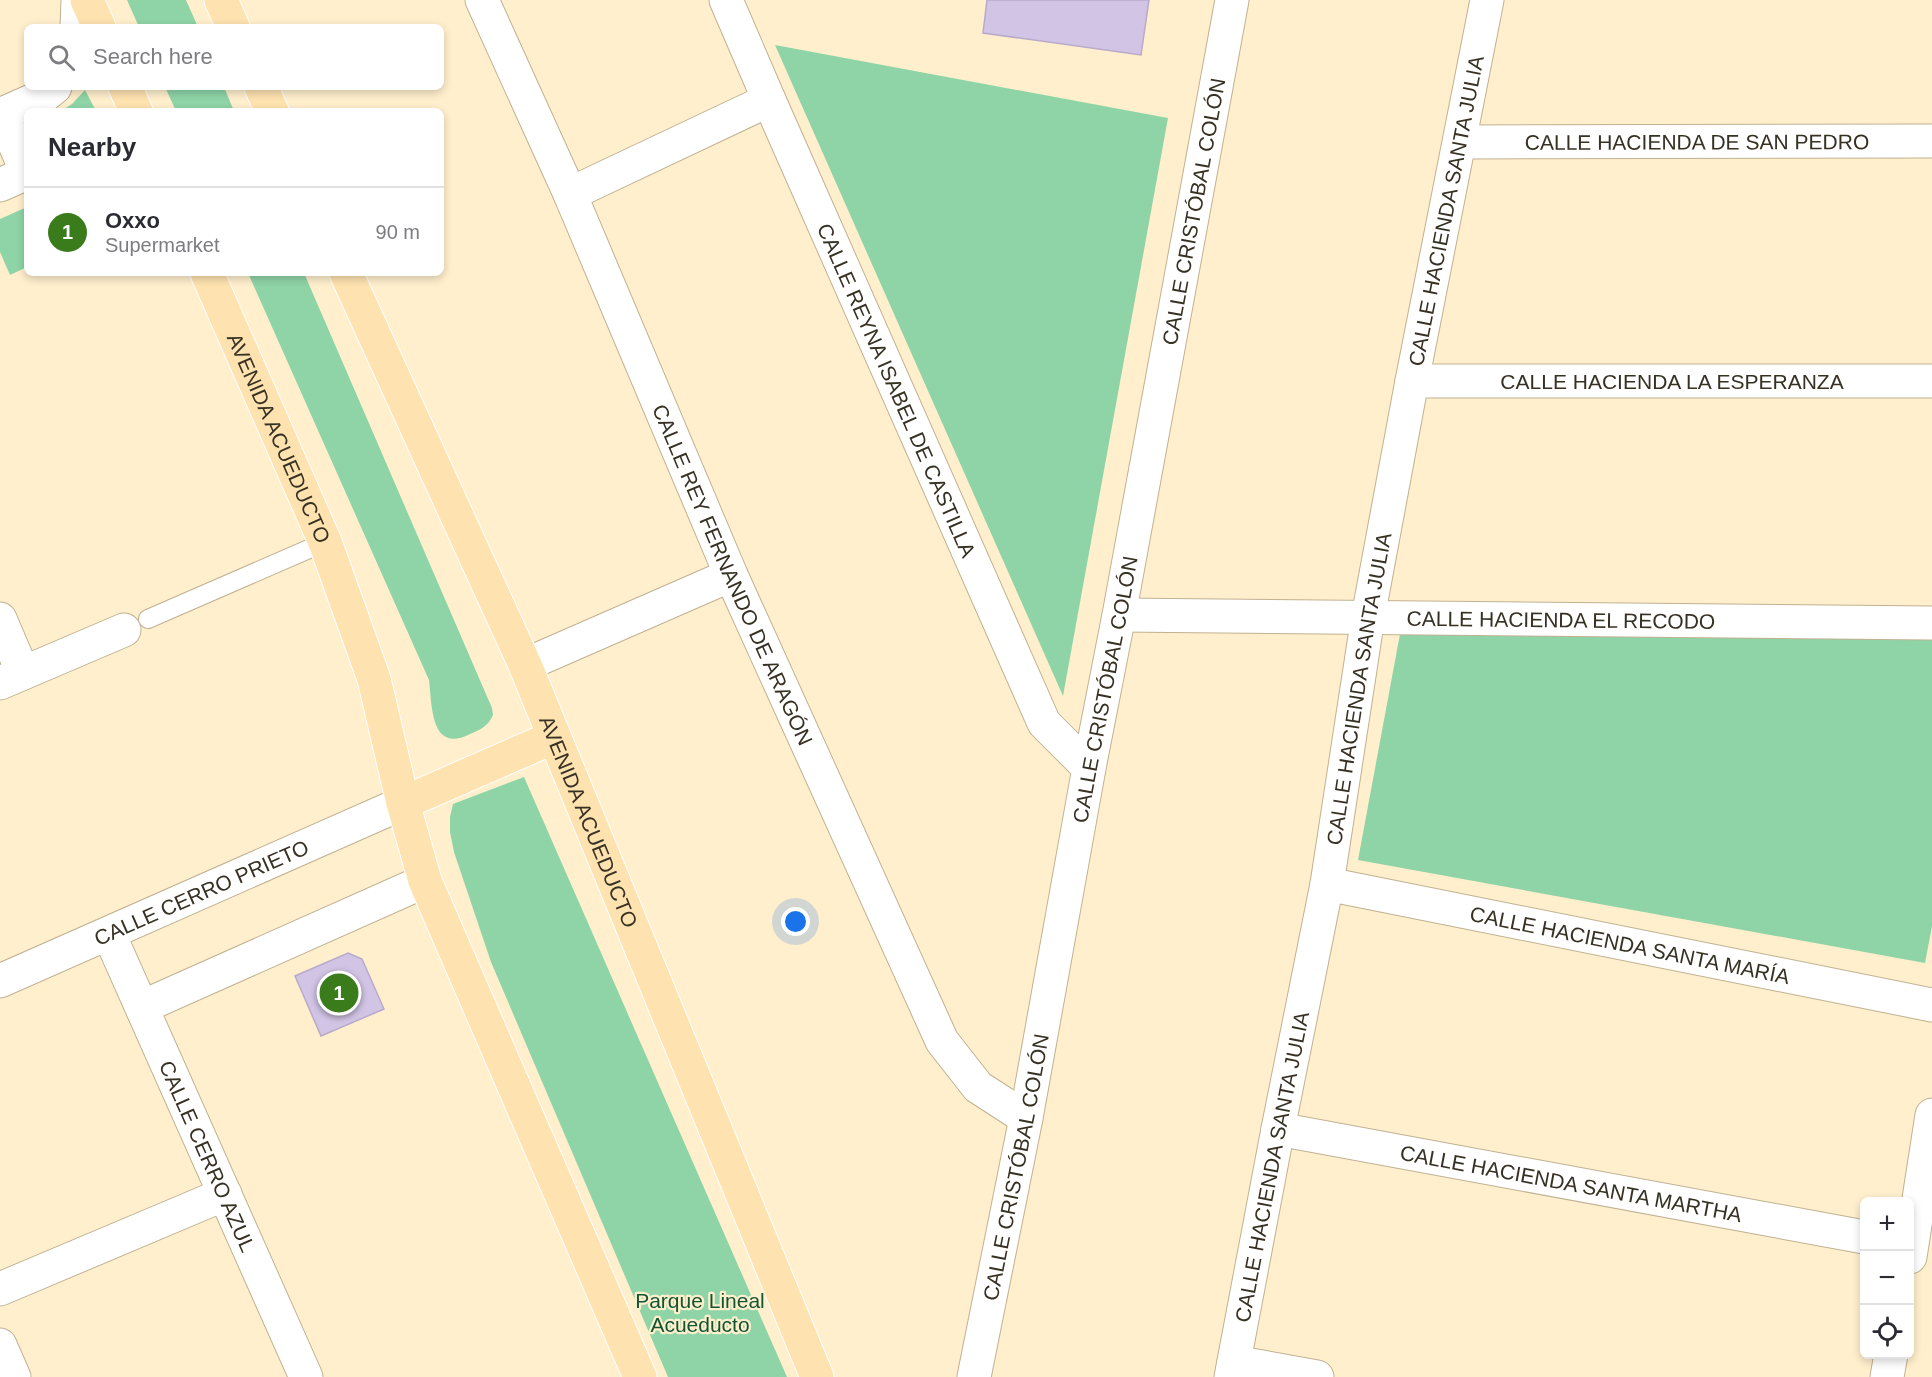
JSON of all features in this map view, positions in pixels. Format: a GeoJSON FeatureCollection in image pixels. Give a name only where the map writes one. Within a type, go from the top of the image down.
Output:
{"type":"FeatureCollection","features":[{"type":"Feature","properties":{"kind":"main road"},"geometry":{"type":"LineString","coordinates":[[87,0],[98,24]]}},
{"type":"Feature","properties":{"kind":"main road"},"geometry":{"type":"LineString","coordinates":[[221,0],[232,24]]}},
{"type":"Feature","properties":{"kind":"main road"},"geometry":{"type":"LineString","coordinates":[[126,90],[135,108]]}},
{"type":"Feature","properties":{"kind":"main road"},"geometry":{"type":"LineString","coordinates":[[262,90],[271,108]]}},
{"type":"Feature","properties":{"kind":"main road","name":"AVENIDA ACUEDUCTO"},"geometry":{"type":"LineString","coordinates":[[208,276],[325,542],[374,679],[403,803],[425,881],[640,1377]]}},
{"type":"Feature","properties":{"kind":"main road","name":"AVENIDA ACUEDUCTO"},"geometry":{"type":"LineString","coordinates":[[347,276],[525,665],[816,1377]]}},
{"type":"Feature","properties":{"kind":"main road"},"geometry":{"type":"LineString","coordinates":[[403,803],[554,737]]}},
{"type":"Feature","properties":{"kind":"street"},"geometry":{"type":"LineString","coordinates":[[77,24],[78,0]]}},
{"type":"Feature","properties":{"kind":"street","name":"CALLE REY FERNANDO DE ARAGÓN"},"geometry":{"type":"LineString","coordinates":[[482,0],[570,194],[731,575],[942,1041],[978,1087],[1026,1118]]}},
{"type":"Feature","properties":{"kind":"street","name":"CALLE REYNA ISABEL DE CASTILLA"},"geometry":{"type":"LineString","coordinates":[[726,0],[1044,723],[1089,768]]}},
{"type":"Feature","properties":{"kind":"street","name":"CALLE CRISTÓBAL COLÓN"},"geometry":{"type":"LineString","coordinates":[[974,1377],[1026,1118],[1232,0]]}},
{"type":"Feature","properties":{"kind":"street","name":"CALLE HACIENDA SANTA JULIA"},"geometry":{"type":"LineString","coordinates":[[1233,1369],[1327,884],[1368,617],[1487,0]]}},
{"type":"Feature","properties":{"kind":"street"},"geometry":{"type":"LineString","coordinates":[[24,166],[1,115],[51,90]]}},
{"type":"Feature","properties":{"kind":"street"},"geometry":{"type":"LineString","coordinates":[[570,194],[769,100]]}},
{"type":"Feature","properties":{"kind":"street","name":"CALLE HACIENDA DE SAN PEDRO"},"geometry":{"type":"LineString","coordinates":[[1461,142],[1932,141]]}},
{"type":"Feature","properties":{"kind":"street"},"geometry":{"type":"LineString","coordinates":[[0,185],[24,174]]}},
{"type":"Feature","properties":{"kind":"street","name":"CALLE HACIENDA LA ESPERANZA"},"geometry":{"type":"LineString","coordinates":[[1412,381],[1932,381]]}},
{"type":"Feature","properties":{"kind":"street"},"geometry":{"type":"LineString","coordinates":[[525,665],[731,575]]}},
{"type":"Feature","properties":{"kind":"street","name":"CALLE HACIENDA EL RECODO"},"geometry":{"type":"LineString","coordinates":[[1119,615],[1932,623]]}},
{"type":"Feature","properties":{"kind":"street"},"geometry":{"type":"LineString","coordinates":[[0,619],[11,678],[136,624]]}},
{"type":"Feature","properties":{"kind":"street","name":"CALLE CERRO PRIETO"},"geometry":{"type":"LineString","coordinates":[[0,981],[403,803]]}},
{"type":"Feature","properties":{"kind":"street"},"geometry":{"type":"LineString","coordinates":[[142,1007],[425,881]]}},
{"type":"Feature","properties":{"kind":"street","name":"CALLE HACIENDA SANTA MARÍA"},"geometry":{"type":"LineString","coordinates":[[1327,884],[1932,1005]]}},
{"type":"Feature","properties":{"kind":"street","name":"CALLE CERRO AZUL"},"geometry":{"type":"LineString","coordinates":[[109,934],[306,1377]]}},
{"type":"Feature","properties":{"kind":"street"},"geometry":{"type":"LineString","coordinates":[[1916,1250],[1932,1115]]}},
{"type":"Feature","properties":{"kind":"street","name":"CALLE HACIENDA SANTA MARTHA"},"geometry":{"type":"LineString","coordinates":[[1278,1129],[1860,1237]]}},
{"type":"Feature","properties":{"kind":"street"},"geometry":{"type":"LineString","coordinates":[[0,1289],[225,1194]]}},
{"type":"Feature","properties":{"kind":"street"},"geometry":{"type":"LineString","coordinates":[[0,1345],[14,1377]]}},
{"type":"Feature","properties":{"kind":"street"},"geometry":{"type":"LineString","coordinates":[[1887,1377],[1890,1359]]}},
{"type":"Feature","properties":{"kind":"street"},"geometry":{"type":"LineString","coordinates":[[1233,1369],[1317,1377]]}},
{"type":"Feature","properties":{"kind":"lane"},"geometry":{"type":"LineString","coordinates":[[136,624],[325,542]]}},
{"type":"Feature","properties":{"kind":"green space"},"geometry":{"type":"Polygon","coordinates":[[[127,0],[186,0],[197,24],[138,24],[127,0]]]}},
{"type":"Feature","properties":{"kind":"green space"},"geometry":{"type":"Polygon","coordinates":[[[775,45],[1168,118],[1063,696],[775,45]]]}},
{"type":"Feature","properties":{"kind":"green space"},"geometry":{"type":"Polygon","coordinates":[[[85,90],[94,108],[66,108],[85,90]]]}},
{"type":"Feature","properties":{"kind":"green space"},"geometry":{"type":"Polygon","coordinates":[[[166,90],[225,90],[233,108],[175,108],[166,90]]]}},
{"type":"Feature","properties":{"kind":"green space"},"geometry":{"type":"Polygon","coordinates":[[[24,208],[24,268],[10,275],[0,252],[0,219],[24,208]]]}},
{"type":"Feature","properties":{"kind":"green space"},"geometry":{"type":"Polygon","coordinates":[[[249,276],[305,276],[492,708],[491,719],[486,725],[468,735],[456,739],[446,737],[435,723],[429,680],[249,276]]]}},
{"type":"Feature","properties":{"kind":"green space"},"geometry":{"type":"Polygon","coordinates":[[[1400,634],[1932,638],[1932,926],[1925,963],[1358,860],[1400,634]]]}},
{"type":"Feature","properties":{"kind":"green space","name":"Parque Lineal Acueducto"},"geometry":{"type":"Polygon","coordinates":[[[524,777],[787,1377],[668,1377],[491,962],[454,852],[450,832],[453,804],[524,777]]]}},
{"type":"Feature","properties":{"kind":"building"},"geometry":{"type":"Polygon","coordinates":[[[987,0],[1149,0],[1141,55],[983,33],[987,0]]]}},
{"type":"Feature","properties":{"kind":"building"},"geometry":{"type":"Polygon","coordinates":[[[348,953],[362,959],[384,1009],[321,1036],[295,976],[348,953]]]}},
{"type":"Feature","properties":{"kind":"place","name":"Oxxo"},"geometry":{"type":"Point","coordinates":[339,993]}}]}
